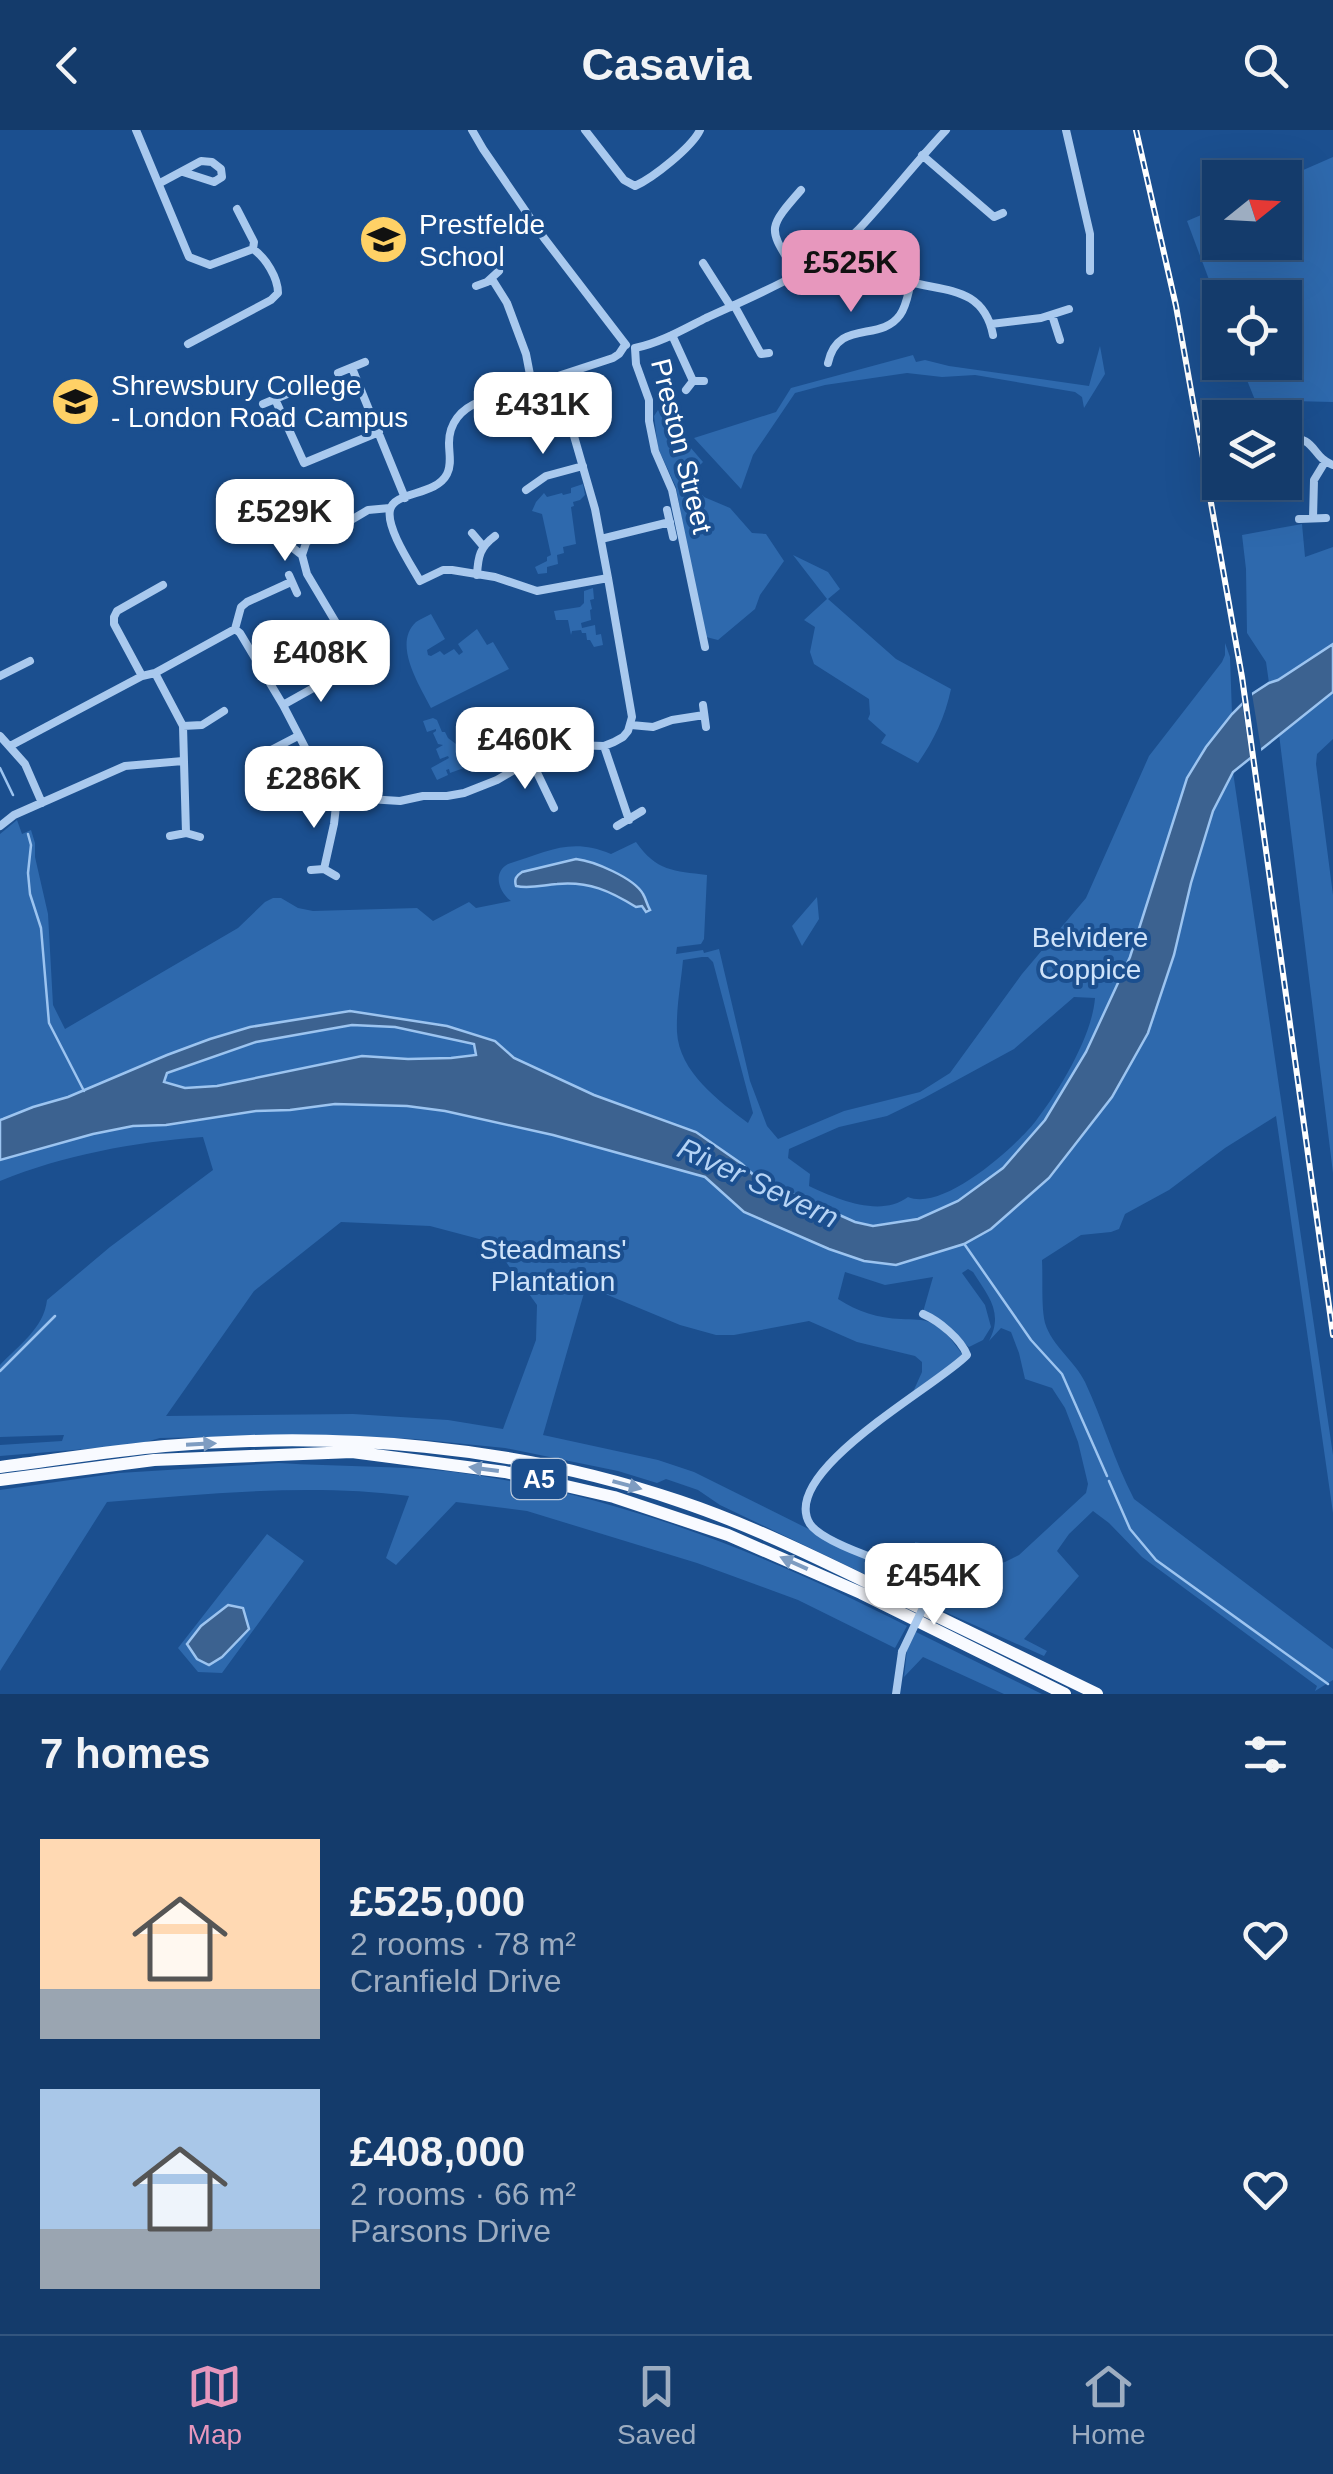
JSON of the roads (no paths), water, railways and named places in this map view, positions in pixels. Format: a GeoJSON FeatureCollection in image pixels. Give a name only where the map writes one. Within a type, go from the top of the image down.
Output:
{"type":"FeatureCollection","features":[{"type":"Feature","properties":{"kind":"highway","name":"A5"},"geometry":{"type":"LineString","coordinates":[[0,1467],[164,1446],[306,1440],[504,1456],[639,1488],[747,1526],[1098,1694]]}},
{"type":"Feature","properties":{"kind":"highway","name":"A5"},"geometry":{"type":"LineString","coordinates":[[0,1480],[154,1460],[352,1452],[505,1472],[614,1497],[728,1535],[861,1594],[1063,1694]]}},
{"type":"Feature","properties":{"kind":"street"},"geometry":{"type":"LineString","coordinates":[[136,130],[189,256],[210,265],[253,250]]}},
{"type":"Feature","properties":{"kind":"street","name":"Preston Street"},"geometry":{"type":"LineString","coordinates":[[472,130],[544,238],[630,346],[649,400],[655,450],[672,490],[706,648]]}},
{"type":"Feature","properties":{"kind":"street"},"geometry":{"type":"LineString","coordinates":[[585,130],[624,180],[635,186],[697,137],[700,130]]}},
{"type":"Feature","properties":{"kind":"street"},"geometry":{"type":"LineString","coordinates":[[370,675],[307,574],[302,555],[313,536],[368,510],[390,508],[398,500],[440,484],[450,467],[450,435],[462,412],[475,404],[612,358],[630,346],[672,335],[796,273],[856,231],[946,130]]}},
{"type":"Feature","properties":{"kind":"street"},"geometry":{"type":"LineString","coordinates":[[1066,130],[1088,222],[1091,245],[1086,260],[1090,271]]}},
{"type":"Feature","properties":{"kind":"street"},"geometry":{"type":"LineString","coordinates":[[922,155],[997,219]]}},
{"type":"Feature","properties":{"kind":"street"},"geometry":{"type":"LineString","coordinates":[[160,184],[184,172]]}},
{"type":"Feature","properties":{"kind":"street"},"geometry":{"type":"LineString","coordinates":[[796,273],[774,233],[777,217],[799,196]]}},
{"type":"Feature","properties":{"kind":"street"},"geometry":{"type":"LineString","coordinates":[[237,208],[254,242],[253,250]]}},
{"type":"Feature","properties":{"kind":"street"},"geometry":{"type":"LineString","coordinates":[[856,231],[875,262],[891,274],[968,296],[982,308],[993,335]]}},
{"type":"Feature","properties":{"kind":"street"},"geometry":{"type":"LineString","coordinates":[[188,344],[272,300],[278,293],[266,263],[253,250]]}},
{"type":"Feature","properties":{"kind":"street"},"geometry":{"type":"LineString","coordinates":[[704,270],[733,306],[762,356]]}},
{"type":"Feature","properties":{"kind":"street"},"geometry":{"type":"LineString","coordinates":[[476,286],[499,272]]}},
{"type":"Feature","properties":{"kind":"street"},"geometry":{"type":"LineString","coordinates":[[492,279],[526,354],[532,385]]}},
{"type":"Feature","properties":{"kind":"street"},"geometry":{"type":"LineString","coordinates":[[820,349],[829,358],[844,337],[883,327],[898,318],[911,282]]}},
{"type":"Feature","properties":{"kind":"street"},"geometry":{"type":"LineString","coordinates":[[991,324],[1069,310]]}},
{"type":"Feature","properties":{"kind":"street"},"geometry":{"type":"LineString","coordinates":[[1052,315],[1060,340]]}},
{"type":"Feature","properties":{"kind":"street"},"geometry":{"type":"LineString","coordinates":[[672,335],[693,381]]}},
{"type":"Feature","properties":{"kind":"street"},"geometry":{"type":"LineString","coordinates":[[338,374],[365,362]]}},
{"type":"Feature","properties":{"kind":"street"},"geometry":{"type":"LineString","coordinates":[[352,368],[406,498]]}},
{"type":"Feature","properties":{"kind":"street"},"geometry":{"type":"LineString","coordinates":[[235,629],[283,705],[318,784],[336,798],[400,801],[457,794],[497,780],[546,752],[570,745],[604,746],[623,738],[631,724],[601,539],[584,466],[556,377]]}},
{"type":"Feature","properties":{"kind":"street"},"geometry":{"type":"LineString","coordinates":[[693,381],[704,381]]}},
{"type":"Feature","properties":{"kind":"street"},"geometry":{"type":"LineString","coordinates":[[686,390],[693,381]]}},
{"type":"Feature","properties":{"kind":"street"},"geometry":{"type":"LineString","coordinates":[[263,404],[292,392]]}},
{"type":"Feature","properties":{"kind":"street"},"geometry":{"type":"LineString","coordinates":[[276,399],[304,463],[379,432]]}},
{"type":"Feature","properties":{"kind":"street"},"geometry":{"type":"LineString","coordinates":[[1302,440],[1329,464],[1314,480],[1313,518]]}},
{"type":"Feature","properties":{"kind":"street"},"geometry":{"type":"LineString","coordinates":[[526,490],[536,480],[584,466]]}},
{"type":"Feature","properties":{"kind":"street"},"geometry":{"type":"LineString","coordinates":[[528,469],[536,480]]}},
{"type":"Feature","properties":{"kind":"street"},"geometry":{"type":"LineString","coordinates":[[252,507],[302,555]]}},
{"type":"Feature","properties":{"kind":"street"},"geometry":{"type":"LineString","coordinates":[[390,508],[394,532],[420,581],[447,570],[505,580],[537,591],[608,578]]}},
{"type":"Feature","properties":{"kind":"street"},"geometry":{"type":"LineString","coordinates":[[265,518],[274,510]]}},
{"type":"Feature","properties":{"kind":"street"},"geometry":{"type":"LineString","coordinates":[[667,510],[673,536]]}},
{"type":"Feature","properties":{"kind":"street"},"geometry":{"type":"LineString","coordinates":[[1299,519],[1326,518]]}},
{"type":"Feature","properties":{"kind":"street"},"geometry":{"type":"LineString","coordinates":[[601,539],[670,522]]}},
{"type":"Feature","properties":{"kind":"street"},"geometry":{"type":"LineString","coordinates":[[472,534],[483,546]]}},
{"type":"Feature","properties":{"kind":"street"},"geometry":{"type":"LineString","coordinates":[[477,575],[480,550],[496,536]]}},
{"type":"Feature","properties":{"kind":"street"},"geometry":{"type":"LineString","coordinates":[[10,746],[142,676],[155,674],[235,629],[247,602],[290,578],[297,594]]}},
{"type":"Feature","properties":{"kind":"street"},"geometry":{"type":"LineString","coordinates":[[144,581],[150,592]]}},
{"type":"Feature","properties":{"kind":"street"},"geometry":{"type":"LineString","coordinates":[[142,676],[114,618],[117,611],[163,585]]}},
{"type":"Feature","properties":{"kind":"street"},"geometry":{"type":"LineString","coordinates":[[330,612],[344,606]]}},
{"type":"Feature","properties":{"kind":"street"},"geometry":{"type":"LineString","coordinates":[[12,657],[16,668]]}},
{"type":"Feature","properties":{"kind":"street"},"geometry":{"type":"LineString","coordinates":[[0,676],[30,661]]}},
{"type":"Feature","properties":{"kind":"street"},"geometry":{"type":"LineString","coordinates":[[283,705],[340,673]]}},
{"type":"Feature","properties":{"kind":"street"},"geometry":{"type":"LineString","coordinates":[[155,674],[183,726],[186,833]]}},
{"type":"Feature","properties":{"kind":"street"},"geometry":{"type":"LineString","coordinates":[[631,724],[653,727],[704,710],[706,727]]}},
{"type":"Feature","properties":{"kind":"street"},"geometry":{"type":"LineString","coordinates":[[183,726],[202,724],[224,712]]}},
{"type":"Feature","properties":{"kind":"street"},"geometry":{"type":"LineString","coordinates":[[0,736],[25,764],[42,802]]}},
{"type":"Feature","properties":{"kind":"street"},"geometry":{"type":"LineString","coordinates":[[255,769],[254,759],[298,736]]}},
{"type":"Feature","properties":{"kind":"street"},"geometry":{"type":"LineString","coordinates":[[604,746],[629,820]]}},
{"type":"Feature","properties":{"kind":"street"},"geometry":{"type":"LineString","coordinates":[[531,760],[554,808]]}},
{"type":"Feature","properties":{"kind":"street"},"geometry":{"type":"LineString","coordinates":[[0,826],[14,815],[125,766],[184,761]]}},
{"type":"Feature","properties":{"kind":"street"},"geometry":{"type":"LineString","coordinates":[[324,869],[336,798]]}},
{"type":"Feature","properties":{"kind":"street"},"geometry":{"type":"LineString","coordinates":[[617,826],[642,811]]}},
{"type":"Feature","properties":{"kind":"street"},"geometry":{"type":"LineString","coordinates":[[170,836],[186,833],[200,837]]}},
{"type":"Feature","properties":{"kind":"street"},"geometry":{"type":"LineString","coordinates":[[311,870],[324,869],[336,876]]}},
{"type":"Feature","properties":{"kind":"street"},"geometry":{"type":"LineString","coordinates":[[896,1694],[902,1652],[936,1576],[930,1563],[917,1558],[887,1562],[824,1535],[809,1522],[806,1503],[816,1480],[850,1445],[966,1354],[959,1342],[923,1314]]}},
{"type":"Feature","properties":{"kind":"water","name":"River Severn"},"geometry":{"type":"Polygon","coordinates":[[[1333,644],[1333,692],[1233,772],[1213,811],[1174,955],[1148,1033],[1112,1097],[1049,1178],[991,1229],[964,1244],[896,1265],[864,1261],[744,1212],[705,1177],[553,1135],[407,1106],[335,1104],[133,1126],[0,1160],[0,1120],[68,1097],[210,1039],[250,1027],[350,1011],[447,1026],[495,1041],[514,1058],[594,1095],[696,1132],[762,1183],[855,1222],[873,1226],[918,1219],[958,1201],[1003,1168],[1045,1120],[1086,1052],[1130,957],[1187,778],[1232,714],[1252,694],[1333,644]],[[352,1025],[256,1042],[167,1073],[164,1082],[185,1088],[217,1086],[362,1056],[408,1059],[476,1055],[474,1044],[395,1027],[352,1025]]]}},
{"type":"Feature","properties":{"kind":"water"},"geometry":{"type":"Polygon","coordinates":[[[576,859],[623,876],[643,894],[650,910],[646,912],[642,906],[636,907],[589,886],[516,886],[516,878],[522,872],[576,859]]]}},
{"type":"Feature","properties":{"kind":"water"},"geometry":{"type":"Polygon","coordinates":[[[228,1605],[243,1608],[249,1629],[209,1665],[197,1659],[187,1644],[201,1626],[228,1605]]]}},
{"type":"Feature","properties":{"kind":"waterway"},"geometry":{"type":"LineString","coordinates":[[0,768],[13,795]]}},
{"type":"Feature","properties":{"kind":"waterway"},"geometry":{"type":"LineString","coordinates":[[28,834],[30,894],[41,928],[49,1023],[84,1091]]}},
{"type":"Feature","properties":{"kind":"waterway"},"geometry":{"type":"LineString","coordinates":[[965,1245],[1031,1340],[1062,1374],[1107,1476]]}},
{"type":"Feature","properties":{"kind":"waterway"},"geometry":{"type":"LineString","coordinates":[[0,1371],[55,1316]]}},
{"type":"Feature","properties":{"kind":"waterway"},"geometry":{"type":"LineString","coordinates":[[1109,1481],[1130,1529],[1156,1560],[1328,1684]]}},
{"type":"Feature","properties":{"kind":"railway"},"geometry":{"type":"LineString","coordinates":[[1136,130],[1176,306],[1242,677],[1333,1335]]}},
{"type":"Feature","properties":{"kind":"place","name":"Prestfelde School"},"geometry":{"type":"Point","coordinates":[384,240]}},
{"type":"Feature","properties":{"kind":"place","name":"Shrewsbury College - London Road Campus"},"geometry":{"type":"Point","coordinates":[76,401]}},
{"type":"Feature","properties":{"kind":"park label","name":"Belvidere Coppice"},"geometry":{"type":"Point","coordinates":[1090,953]}},
{"type":"Feature","properties":{"kind":"park label","name":"Steadmans' Plantation"},"geometry":{"type":"Point","coordinates":[553,1265]}}]}
